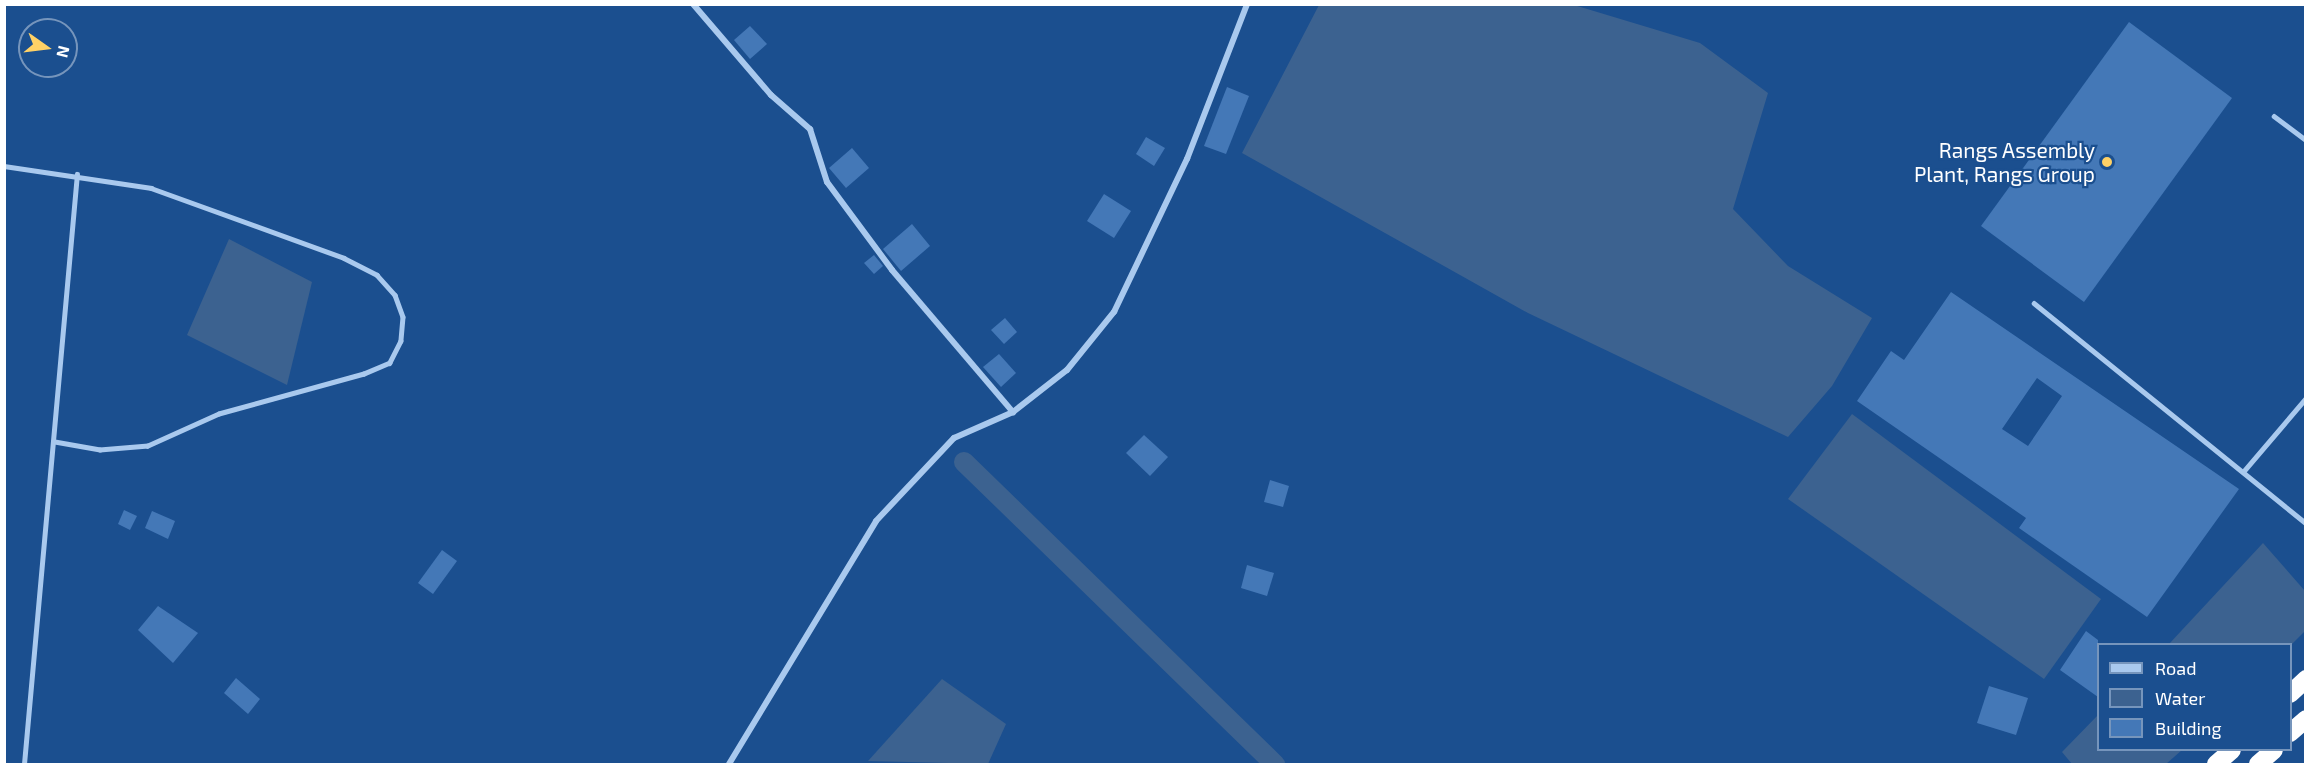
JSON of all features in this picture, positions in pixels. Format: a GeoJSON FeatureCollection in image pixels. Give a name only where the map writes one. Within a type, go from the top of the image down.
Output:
{"type":"FeatureCollection","features":[{"type":"Feature","properties":{"kind":"highway"},"geometry":{"type":"LineString","coordinates":[[2292,692],[2306,679]]}},
{"type":"Feature","properties":{"kind":"highway"},"geometry":{"type":"LineString","coordinates":[[2292,731],[2306,719]]}},
{"type":"Feature","properties":{"kind":"highway"},"geometry":{"type":"LineString","coordinates":[[2216,765],[2231,751]]}},
{"type":"Feature","properties":{"kind":"highway"},"geometry":{"type":"LineString","coordinates":[[2258,765],[2273,751]]}},
{"type":"Feature","properties":{"kind":"street"},"geometry":{"type":"LineString","coordinates":[[693,4],[771,95],[810,129],[827,182],[892,270],[1013,412]]}},
{"type":"Feature","properties":{"kind":"street"},"geometry":{"type":"LineString","coordinates":[[729,765],[876,521],[954,438],[1013,412],[1067,370],[1114,312],[1186,159],[1247,4]]}},
{"type":"Feature","properties":{"kind":"lane"},"geometry":{"type":"LineString","coordinates":[[2274,116],[2306,140]]}},
{"type":"Feature","properties":{"kind":"lane"},"geometry":{"type":"LineString","coordinates":[[4,166],[77,174],[151,188],[377,274],[395,295],[403,317],[401,341],[390,363],[364,374],[219,414],[148,446],[100,450],[54,442]]}},
{"type":"Feature","properties":{"kind":"lane"},"geometry":{"type":"LineString","coordinates":[[24,765],[77,174]]}},
{"type":"Feature","properties":{"kind":"lane"},"geometry":{"type":"LineString","coordinates":[[2034,303],[2306,523]]}},
{"type":"Feature","properties":{"kind":"lane"},"geometry":{"type":"LineString","coordinates":[[2242,472],[2306,398]]}},
{"type":"Feature","properties":{"kind":"water"},"geometry":{"type":"Polygon","coordinates":[[[1319,5],[1574,5],[1700,43],[1768,93],[1733,209],[1788,266],[1872,318],[1832,386],[1788,437],[1528,313],[1242,153],[1319,5]]]}},
{"type":"Feature","properties":{"kind":"water"},"geometry":{"type":"Polygon","coordinates":[[[229,239],[312,282],[287,385],[187,335],[229,239]]]}},
{"type":"Feature","properties":{"kind":"water"},"geometry":{"type":"Polygon","coordinates":[[[1852,414],[2101,599],[2044,679],[1788,499],[1852,414]]]}},
{"type":"Feature","properties":{"kind":"water"},"geometry":{"type":"Polygon","coordinates":[[[2263,543],[2305,591],[2305,631],[2292,644],[2170,643],[2263,543]]]}},
{"type":"Feature","properties":{"kind":"water"},"geometry":{"type":"Polygon","coordinates":[[[942,679],[1006,724],[988,764],[868,761],[942,679]]]}},
{"type":"Feature","properties":{"kind":"water"},"geometry":{"type":"Polygon","coordinates":[[[2097,716],[2097,751],[2181,751],[2166,764],[2072,764],[2062,752],[2097,716]]]}},
{"type":"Feature","properties":{"kind":"building","name":"Rangs Assembly Plant, Rangs Group"},"geometry":{"type":"Polygon","coordinates":[[[2129,22],[2232,98],[2084,302],[1981,226],[2129,22]]]}},
{"type":"Feature","properties":{"kind":"building"},"geometry":{"type":"Polygon","coordinates":[[[750,26],[767,44],[750,59],[734,40],[750,26]]]}},
{"type":"Feature","properties":{"kind":"building"},"geometry":{"type":"Polygon","coordinates":[[[1227,87],[1249,96],[1226,154],[1204,146],[1227,87]]]}},
{"type":"Feature","properties":{"kind":"building"},"geometry":{"type":"Polygon","coordinates":[[[1146,137],[1165,148],[1154,166],[1136,154],[1146,137]]]}},
{"type":"Feature","properties":{"kind":"building"},"geometry":{"type":"Polygon","coordinates":[[[852,148],[869,168],[846,188],[829,168],[852,148]]]}},
{"type":"Feature","properties":{"kind":"building"},"geometry":{"type":"Polygon","coordinates":[[[1104,194],[1131,211],[1114,238],[1087,221],[1104,194]]]}},
{"type":"Feature","properties":{"kind":"building"},"geometry":{"type":"Polygon","coordinates":[[[912,224],[930,246],[901,271],[883,249],[912,224]]]}},
{"type":"Feature","properties":{"kind":"building"},"geometry":{"type":"Polygon","coordinates":[[[874,255],[883,266],[874,274],[864,263],[874,255]]]}},
{"type":"Feature","properties":{"kind":"building"},"geometry":{"type":"Polygon","coordinates":[[[1951,292],[2239,489],[2147,617],[2019,528],[2026,518],[1857,401],[1891,351],[1904,360],[1951,292]],[[2037,378],[2002,429],[2028,446],[2062,396],[2037,378]]]}},
{"type":"Feature","properties":{"kind":"building"},"geometry":{"type":"Polygon","coordinates":[[[1005,318],[1017,332],[1004,344],[991,330],[1005,318]]]}},
{"type":"Feature","properties":{"kind":"building"},"geometry":{"type":"Polygon","coordinates":[[[999,354],[1016,373],[1001,387],[983,367],[999,354]]]}},
{"type":"Feature","properties":{"kind":"building"},"geometry":{"type":"Polygon","coordinates":[[[1144,435],[1168,457],[1150,476],[1126,453],[1144,435]]]}},
{"type":"Feature","properties":{"kind":"building"},"geometry":{"type":"Polygon","coordinates":[[[1270,480],[1289,486],[1283,507],[1264,502],[1270,480]]]}},
{"type":"Feature","properties":{"kind":"building"},"geometry":{"type":"Polygon","coordinates":[[[124,510],[137,516],[130,530],[118,524],[124,510]]]}},
{"type":"Feature","properties":{"kind":"building"},"geometry":{"type":"Polygon","coordinates":[[[152,511],[175,521],[168,539],[145,528],[152,511]]]}},
{"type":"Feature","properties":{"kind":"building"},"geometry":{"type":"Polygon","coordinates":[[[442,550],[457,561],[433,594],[418,583],[442,550]]]}},
{"type":"Feature","properties":{"kind":"building"},"geometry":{"type":"Polygon","coordinates":[[[1247,565],[1274,573],[1267,596],[1241,588],[1247,565]]]}},
{"type":"Feature","properties":{"kind":"building"},"geometry":{"type":"Polygon","coordinates":[[[158,606],[198,633],[173,663],[138,630],[158,606]]]}},
{"type":"Feature","properties":{"kind":"building"},"geometry":{"type":"Polygon","coordinates":[[[2086,631],[2098,640],[2097,696],[2060,670],[2086,631]]]}},
{"type":"Feature","properties":{"kind":"building"},"geometry":{"type":"Polygon","coordinates":[[[236,678],[260,699],[248,714],[224,693],[236,678]]]}},
{"type":"Feature","properties":{"kind":"building"},"geometry":{"type":"Polygon","coordinates":[[[1989,686],[2028,698],[2016,735],[1977,723],[1989,686]]]}},
{"type":"Feature","properties":{"kind":"waterway"},"geometry":{"type":"LineString","coordinates":[[964,462],[1275,764]]}},
{"type":"Feature","properties":{"kind":"place","name":"Rangs Assembly Plant, Rangs Group"},"geometry":{"type":"Point","coordinates":[2107,162]}}]}
